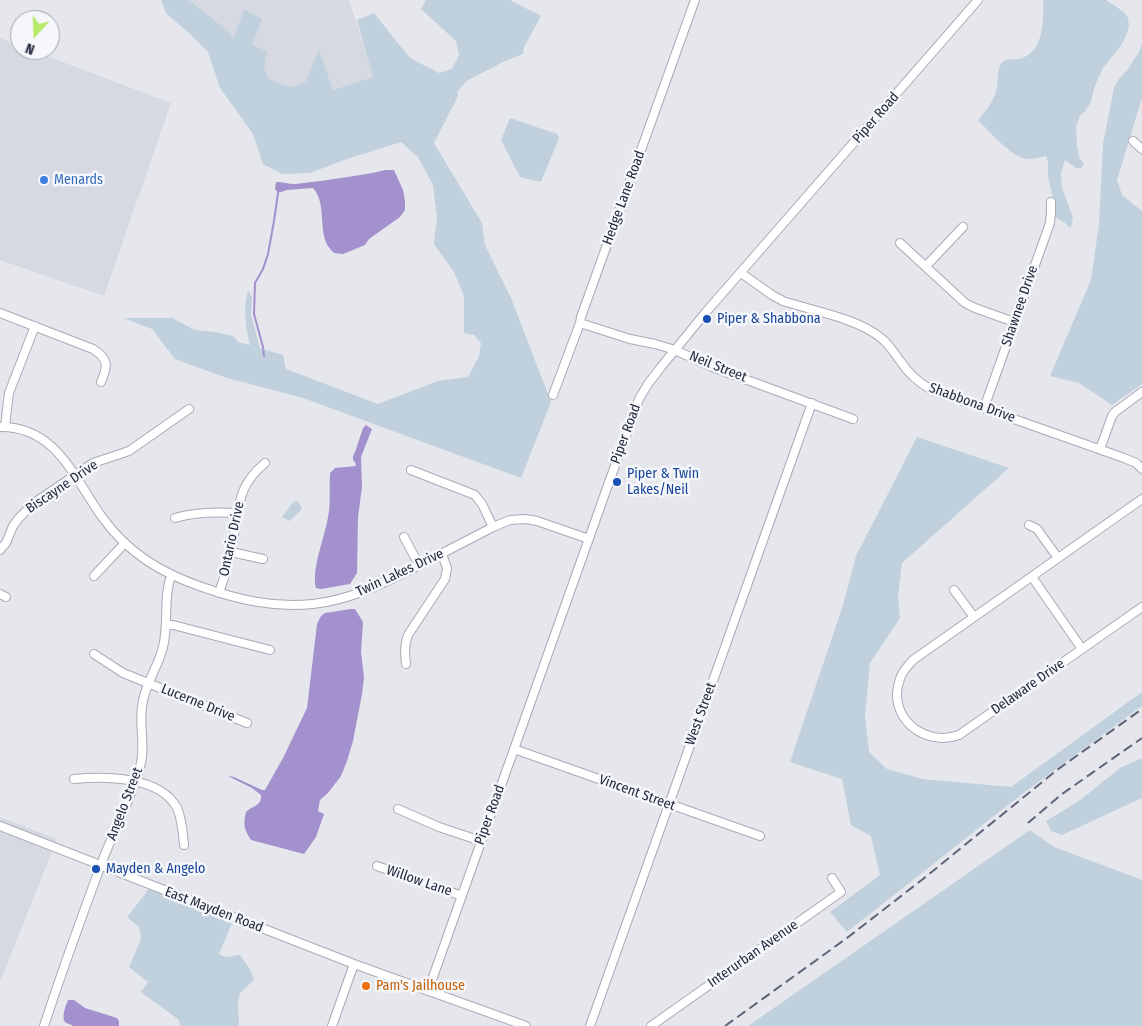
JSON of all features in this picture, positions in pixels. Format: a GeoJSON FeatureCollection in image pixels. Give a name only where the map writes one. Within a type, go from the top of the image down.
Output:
{"type":"FeatureCollection","features":[{"type":"Feature","properties":{"kind":"street","name":"Hedge Lane Road"},"geometry":{"type":"LineString","coordinates":[[552,396],[580,323],[695,0]]}},
{"type":"Feature","properties":{"kind":"street","name":"Piper Road"},"geometry":{"type":"LineString","coordinates":[[428,990],[639,399],[648,384],[702,316],[978,0]]}},
{"type":"Feature","properties":{"kind":"street"},"geometry":{"type":"LineString","coordinates":[[1133,142],[1142,149]]}},
{"type":"Feature","properties":{"kind":"street","name":"Shawnee Drive"},"geometry":{"type":"LineString","coordinates":[[984,408],[1050,223],[1051,202]]}},
{"type":"Feature","properties":{"kind":"street"},"geometry":{"type":"LineString","coordinates":[[926,266],[963,226]]}},
{"type":"Feature","properties":{"kind":"street"},"geometry":{"type":"LineString","coordinates":[[900,243],[965,303],[1014,322]]}},
{"type":"Feature","properties":{"kind":"street","name":"Shabbona Drive"},"geometry":{"type":"LineString","coordinates":[[741,273],[783,301],[851,322],[874,332],[888,344],[914,378],[932,390],[1132,461],[1142,469]]}},
{"type":"Feature","properties":{"kind":"street"},"geometry":{"type":"LineString","coordinates":[[0,313],[93,349],[103,355],[106,367],[101,382]]}},
{"type":"Feature","properties":{"kind":"street","name":"Neil Street"},"geometry":{"type":"LineString","coordinates":[[580,323],[630,339],[675,350],[712,367],[853,419]]}},
{"type":"Feature","properties":{"kind":"street"},"geometry":{"type":"LineString","coordinates":[[3,426],[9,393],[34,326]]}},
{"type":"Feature","properties":{"kind":"street"},"geometry":{"type":"LineString","coordinates":[[1100,449],[1112,416],[1142,392]]}},
{"type":"Feature","properties":{"kind":"street","name":"West Street"},"geometry":{"type":"LineString","coordinates":[[590,1026],[812,403]]}},
{"type":"Feature","properties":{"kind":"street","name":"Biscayne Drive"},"geometry":{"type":"LineString","coordinates":[[0,550],[6,543],[13,526],[34,503],[94,463],[129,451],[189,409]]}},
{"type":"Feature","properties":{"kind":"street","name":"Twin Lakes Drive"},"geometry":{"type":"LineString","coordinates":[[3,426],[30,432],[46,441],[58,452],[102,518],[125,543],[149,563],[171,576],[248,601],[272,604],[303,604],[320,603],[347,597],[371,589],[510,520],[524,519],[537,521],[589,539]]}},
{"type":"Feature","properties":{"kind":"street","name":"Ontario Drive"},"geometry":{"type":"LineString","coordinates":[[219,593],[231,552],[241,495],[249,479],[265,463]]}},
{"type":"Feature","properties":{"kind":"street"},"geometry":{"type":"LineString","coordinates":[[411,470],[479,495],[493,527]]}},
{"type":"Feature","properties":{"kind":"street"},"geometry":{"type":"LineString","coordinates":[[954,590],[974,617],[1142,500]]}},
{"type":"Feature","properties":{"kind":"street"},"geometry":{"type":"LineString","coordinates":[[175,518],[201,512],[237,513]]}},
{"type":"Feature","properties":{"kind":"street"},"geometry":{"type":"LineString","coordinates":[[1029,525],[1037,529],[1058,558]]}},
{"type":"Feature","properties":{"kind":"street"},"geometry":{"type":"LineString","coordinates":[[404,537],[419,566]]}},
{"type":"Feature","properties":{"kind":"street"},"geometry":{"type":"LineString","coordinates":[[94,576],[125,543]]}},
{"type":"Feature","properties":{"kind":"street"},"geometry":{"type":"LineString","coordinates":[[231,552],[263,559]]}},
{"type":"Feature","properties":{"kind":"street"},"geometry":{"type":"LineString","coordinates":[[406,664],[405,647],[408,635],[445,579],[447,568],[442,554]]}},
{"type":"Feature","properties":{"kind":"street","name":"Angelo Street"},"geometry":{"type":"LineString","coordinates":[[44,1026],[101,866],[136,781],[142,761],[143,737],[141,717],[143,697],[163,647],[168,584],[171,576]]}},
{"type":"Feature","properties":{"kind":"street"},"geometry":{"type":"LineString","coordinates":[[1032,577],[1082,649]]}},
{"type":"Feature","properties":{"kind":"street","name":"Delaware Drive"},"geometry":{"type":"LineString","coordinates":[[974,617],[913,660],[902,672],[897,694],[902,714],[909,724],[929,737],[947,739],[959,735],[1142,607]]}},
{"type":"Feature","properties":{"kind":"street"},"geometry":{"type":"LineString","coordinates":[[166,625],[173,625],[270,650]]}},
{"type":"Feature","properties":{"kind":"street","name":"Lucerne Drive"},"geometry":{"type":"LineString","coordinates":[[94,654],[123,673],[247,723]]}},
{"type":"Feature","properties":{"kind":"street","name":"Vincent Street"},"geometry":{"type":"LineString","coordinates":[[514,749],[760,836]]}},
{"type":"Feature","properties":{"kind":"street"},"geometry":{"type":"LineString","coordinates":[[74,779],[113,778],[136,781],[162,792],[171,798],[176,807],[180,817],[184,845]]}},
{"type":"Feature","properties":{"kind":"street"},"geometry":{"type":"LineString","coordinates":[[398,809],[439,827],[481,841]]}},
{"type":"Feature","properties":{"kind":"street","name":"East Mayden Road"},"geometry":{"type":"LineString","coordinates":[[0,826],[354,964],[526,1026]]}},
{"type":"Feature","properties":{"kind":"street","name":"Willow Lane"},"geometry":{"type":"LineString","coordinates":[[376,866],[462,896]]}},
{"type":"Feature","properties":{"kind":"street","name":"Interurban Avenue"},"geometry":{"type":"LineString","coordinates":[[651,1026],[841,892],[832,878]]}},
{"type":"Feature","properties":{"kind":"street"},"geometry":{"type":"LineString","coordinates":[[332,1026],[354,964]]}},
{"type":"Feature","properties":{"kind":"shaded area"},"geometry":{"type":"Polygon","coordinates":[[[161,0],[189,0],[234,38],[244,9],[262,19],[252,45],[267,51],[264,67],[268,78],[293,87],[305,82],[319,50],[333,90],[373,77],[357,20],[374,13],[410,58],[439,73],[452,69],[459,55],[456,41],[421,9],[426,0],[510,0],[541,16],[524,47],[523,54],[468,80],[457,92],[458,96],[434,143],[482,223],[485,245],[511,298],[551,402],[521,478],[303,398],[227,378],[175,359],[152,329],[123,318],[172,318],[195,330],[233,336],[238,342],[250,345],[246,327],[245,306],[248,290],[252,297],[251,315],[260,348],[283,355],[286,369],[378,404],[438,381],[468,377],[479,356],[481,343],[474,335],[464,333],[464,296],[454,272],[434,244],[437,217],[433,185],[418,157],[401,142],[310,173],[282,174],[263,164],[253,134],[220,88],[208,52],[166,13],[161,0]]]}},
{"type":"Feature","properties":{"kind":"shaded area"},"geometry":{"type":"Polygon","coordinates":[[[189,0],[349,0],[374,77],[333,90],[319,51],[305,82],[293,87],[281,84],[267,78],[264,67],[228,31],[189,0]]]}},
{"type":"Feature","properties":{"kind":"shaded area"},"geometry":{"type":"Polygon","coordinates":[[[1043,0],[1106,0],[1124,12],[1128,18],[1129,26],[1120,47],[1103,68],[1094,88],[1091,102],[1080,115],[1076,127],[1079,157],[1084,164],[1081,168],[1076,168],[1065,160],[1061,173],[1062,188],[1073,218],[1071,228],[1055,217],[1046,156],[1029,159],[1018,156],[999,142],[978,120],[994,96],[1001,64],[1007,60],[1027,56],[1038,44],[1041,35],[1043,0]]]}},
{"type":"Feature","properties":{"kind":"shaded area"},"geometry":{"type":"Polygon","coordinates":[[[0,38],[10,42],[10,60],[57,60],[171,103],[104,296],[0,260],[0,38]]]}},
{"type":"Feature","properties":{"kind":"shaded area"},"geometry":{"type":"Polygon","coordinates":[[[1142,44],[1142,98],[1117,180],[1122,195],[1142,211],[1142,384],[1112,405],[1079,383],[1050,376],[1091,280],[1099,224],[1103,144],[1114,88],[1139,52],[1142,44]]]}},
{"type":"Feature","properties":{"kind":"shaded area"},"geometry":{"type":"Polygon","coordinates":[[[510,118],[557,134],[559,138],[541,182],[520,177],[501,140],[510,118]]]}},
{"type":"Feature","properties":{"kind":"shaded area"},"geometry":{"type":"Polygon","coordinates":[[[394,170],[403,190],[405,210],[400,217],[369,239],[365,245],[343,254],[334,253],[325,240],[320,201],[313,188],[287,190],[278,193],[275,189],[276,182],[302,183],[394,170]]]}},
{"type":"Feature","properties":{"kind":"shaded area"},"geometry":{"type":"Polygon","coordinates":[[[366,425],[372,429],[361,457],[362,487],[358,517],[357,573],[350,584],[321,589],[316,588],[315,572],[329,512],[330,473],[335,468],[356,466],[353,456],[363,428],[366,425]]]}},
{"type":"Feature","properties":{"kind":"shaded area"},"geometry":{"type":"Polygon","coordinates":[[[917,437],[1009,468],[902,563],[898,596],[900,618],[870,663],[865,715],[869,752],[887,769],[923,779],[1011,787],[1142,692],[1142,706],[1022,794],[847,932],[830,912],[880,875],[871,836],[851,825],[842,779],[790,762],[843,605],[856,556],[917,437]]]}},
{"type":"Feature","properties":{"kind":"shaded area"},"geometry":{"type":"Polygon","coordinates":[[[294,501],[298,502],[302,508],[290,521],[282,517],[294,501]]]}},
{"type":"Feature","properties":{"kind":"shaded area"},"geometry":{"type":"Polygon","coordinates":[[[355,609],[363,622],[361,652],[364,678],[362,694],[347,761],[341,776],[320,800],[318,811],[324,814],[316,837],[304,854],[251,840],[245,827],[246,812],[258,804],[261,795],[252,788],[228,776],[265,790],[307,708],[317,624],[325,613],[355,609]]]}},
{"type":"Feature","properties":{"kind":"shaded area"},"geometry":{"type":"Polygon","coordinates":[[[1142,758],[1142,798],[1062,835],[1051,831],[1046,821],[1079,801],[1120,768],[1142,758]]]}},
{"type":"Feature","properties":{"kind":"shaded area"},"geometry":{"type":"Polygon","coordinates":[[[0,817],[57,839],[0,982],[0,817]]]}},
{"type":"Feature","properties":{"kind":"shaded area"},"geometry":{"type":"Polygon","coordinates":[[[1030,830],[1054,847],[1142,880],[1142,1026],[748,1026],[1030,830]]]}},
{"type":"Feature","properties":{"kind":"shaded area"},"geometry":{"type":"Polygon","coordinates":[[[149,887],[233,921],[219,954],[226,957],[240,955],[250,969],[254,980],[240,993],[238,1002],[239,1026],[180,1026],[179,1020],[141,992],[148,982],[129,967],[141,939],[139,927],[127,917],[149,887]]]}},
{"type":"Feature","properties":{"kind":"shaded area"},"geometry":{"type":"Polygon","coordinates":[[[68,1000],[74,1000],[85,1008],[117,1018],[119,1026],[73,1026],[65,1022],[64,1014],[68,1000]]]}},
{"type":"Feature","properties":{"kind":"waterway"},"geometry":{"type":"LineString","coordinates":[[264,356],[254,314],[255,283],[263,269],[268,254],[278,193]]}},
{"type":"Feature","properties":{"kind":"railway"},"geometry":{"type":"LineString","coordinates":[[725,1026],[847,938],[1057,770],[1142,709]]}},
{"type":"Feature","properties":{"kind":"railway"},"geometry":{"type":"LineString","coordinates":[[1028,823],[1062,794],[1142,738]]}},
{"type":"Feature","properties":{"kind":"place","name":"Menards"},"geometry":{"type":"Point","coordinates":[44,180]}},
{"type":"Feature","properties":{"kind":"place","name":"Piper & Shabbona"},"geometry":{"type":"Point","coordinates":[707,319]}},
{"type":"Feature","properties":{"kind":"place","name":"Piper & Twin Lakes/Neil"},"geometry":{"type":"Point","coordinates":[617,482]}},
{"type":"Feature","properties":{"kind":"place","name":"Mayden & Angelo"},"geometry":{"type":"Point","coordinates":[96,869]}},
{"type":"Feature","properties":{"kind":"place","name":"Pam's Jailhouse"},"geometry":{"type":"Point","coordinates":[366,986]}}]}
